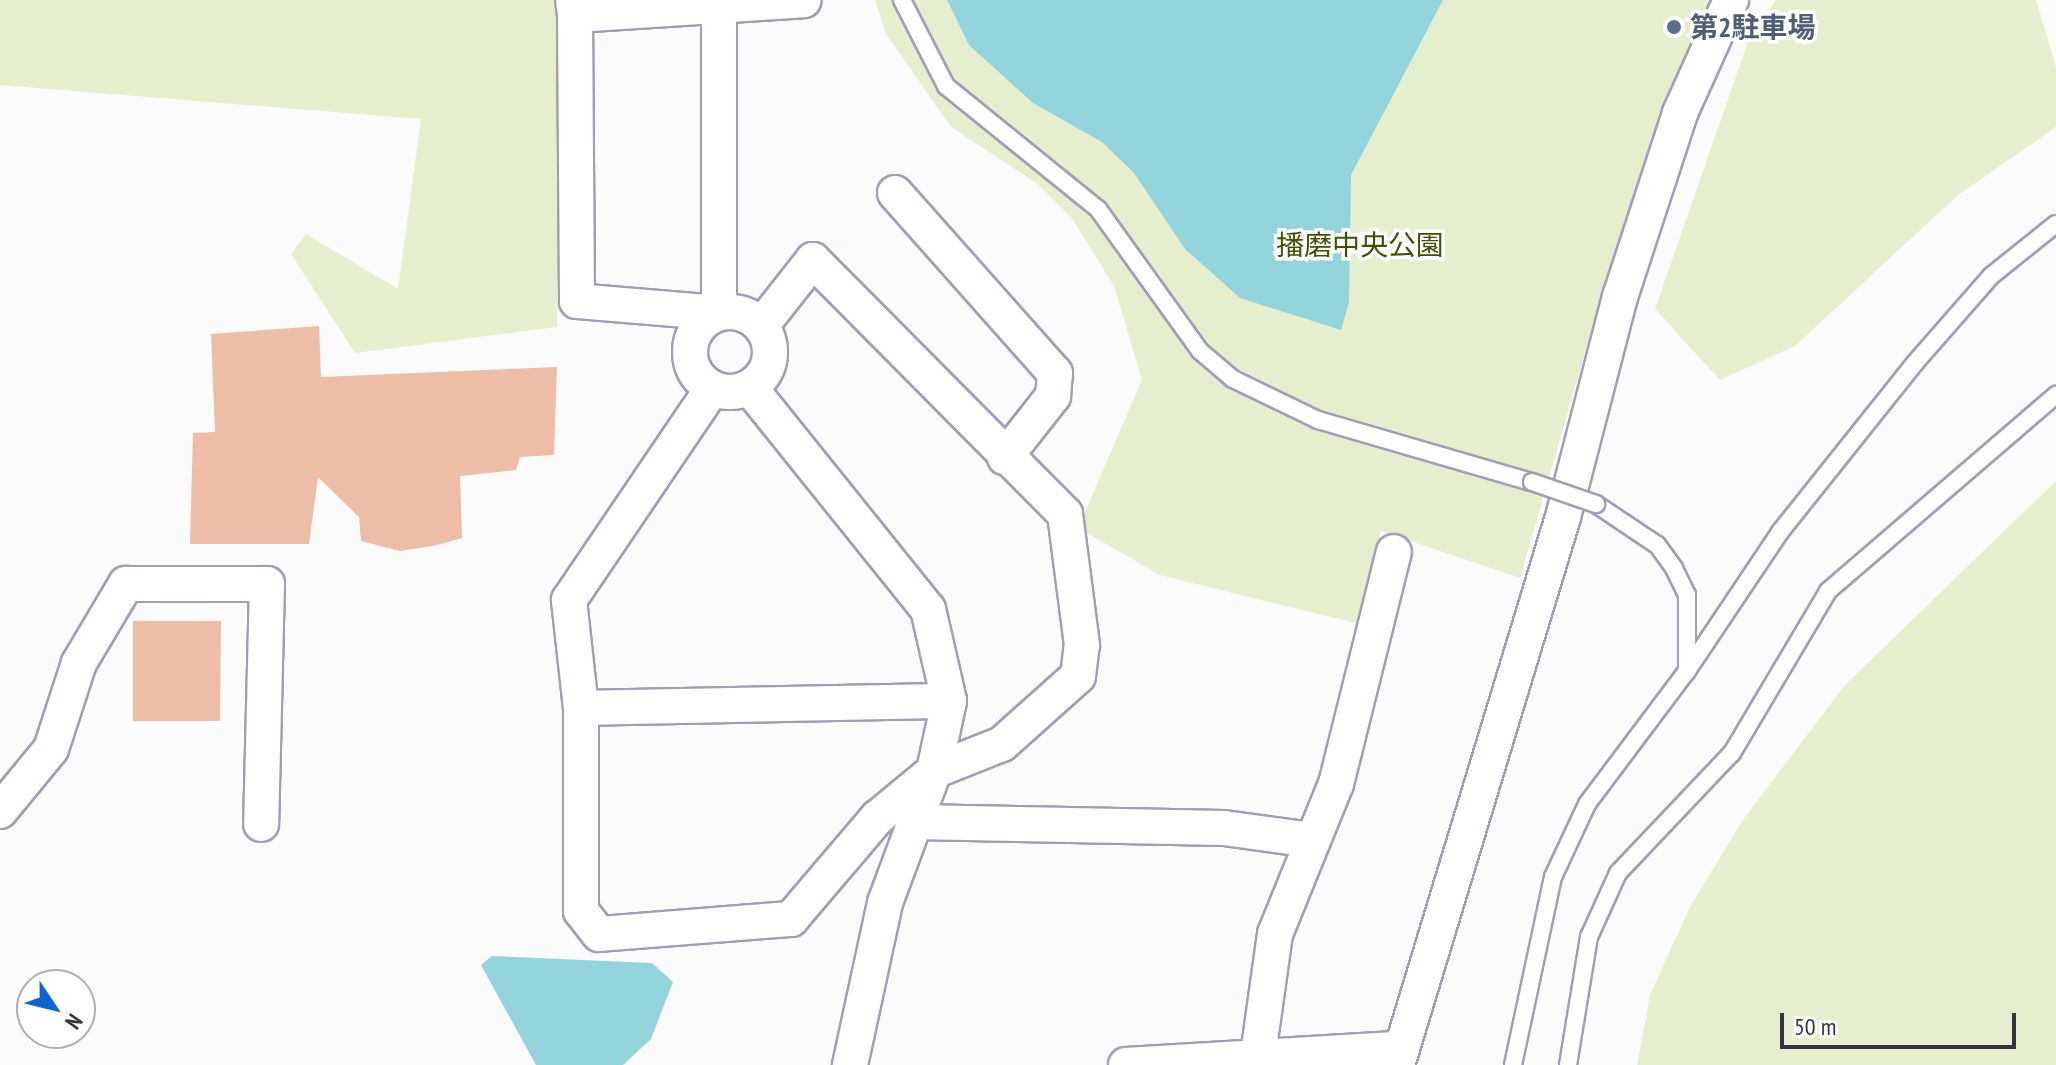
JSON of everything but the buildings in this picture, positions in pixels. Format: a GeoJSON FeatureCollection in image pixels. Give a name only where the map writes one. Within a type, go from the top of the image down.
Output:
{"type":"FeatureCollection","features":[{"type":"Feature","properties":{"kind":"street"},"geometry":{"type":"LineString","coordinates":[[750,388],[771,359],[761,326],[742,313],[577,301],[574,7],[719,10],[804,0]]}},
{"type":"Feature","properties":{"kind":"street"},"geometry":{"type":"LineString","coordinates":[[1126,1065],[1258,1055],[1398,1057],[1563,517],[1628,269],[1680,113],[1731,0]]}},
{"type":"Feature","properties":{"kind":"street"},"geometry":{"type":"LineString","coordinates":[[719,10],[719,313]]}},
{"type":"Feature","properties":{"kind":"street"},"geometry":{"type":"LineString","coordinates":[[895,193],[1055,373],[1053,396],[1005,457]]}},
{"type":"Feature","properties":{"kind":"street"},"geometry":{"type":"LineString","coordinates":[[712,389],[569,600],[581,708],[581,911],[599,934],[791,919],[877,818],[934,771],[1002,744],[1078,676],[1082,645],[1065,514],[1005,457],[813,260],[761,326]]}},
{"type":"Feature","properties":{"kind":"street"},"geometry":{"type":"LineString","coordinates":[[719,313],[695,333],[690,349],[699,379],[712,389],[750,388]]}},
{"type":"Feature","properties":{"kind":"street"},"geometry":{"type":"LineString","coordinates":[[750,388],[928,609],[949,701],[934,771],[885,903],[850,1065]]}},
{"type":"Feature","properties":{"kind":"street"},"geometry":{"type":"LineString","coordinates":[[1258,1055],[1275,934],[1310,840],[1336,784],[1394,552]]}},
{"type":"Feature","properties":{"kind":"street"},"geometry":{"type":"LineString","coordinates":[[0,811],[51,749],[79,663],[126,584],[267,584],[261,824]]}},
{"type":"Feature","properties":{"kind":"street"},"geometry":{"type":"LineString","coordinates":[[581,708],[949,701]]}},
{"type":"Feature","properties":{"kind":"street"},"geometry":{"type":"LineString","coordinates":[[915,822],[1224,828],[1310,840]]}},
{"type":"Feature","properties":{"kind":"lane"},"geometry":{"type":"LineString","coordinates":[[902,0],[946,86],[1098,209],[1200,351],[1233,379],[1318,420],[1532,482],[1596,504],[1657,545],[1674,568],[1687,595],[1687,671]]}},
{"type":"Feature","properties":{"kind":"lane"},"geometry":{"type":"LineString","coordinates":[[1513,1065],[1553,877],[1587,804],[1687,671],[1780,532],[1923,353],[1991,276],[2056,224]]}},
{"type":"Feature","properties":{"kind":"lane"},"geometry":{"type":"LineString","coordinates":[[1568,1065],[1589,937],[1618,873],[1732,753],[1828,591],[2056,395]]}},
{"type":"Feature","properties":{"kind":"green space"},"geometry":{"type":"Polygon","coordinates":[[[0,0],[573,0],[573,141],[558,139],[557,327],[355,353],[291,254],[306,234],[398,289],[421,119],[0,85],[0,0]]]}},
{"type":"Feature","properties":{"kind":"green space","name":"播磨中央公園"},"geometry":{"type":"Polygon","coordinates":[[[875,0],[1718,0],[1667,103],[1594,321],[1520,578],[1381,531],[1360,624],[1160,575],[1078,528],[1142,380],[1114,286],[1071,217],[1038,184],[951,127],[886,34],[875,0]]]}},
{"type":"Feature","properties":{"kind":"green space"},"geometry":{"type":"Polygon","coordinates":[[[1776,0],[2036,0],[2056,67],[2056,127],[1958,195],[1795,346],[1720,380],[1655,309],[1749,39],[1776,0]]]}},
{"type":"Feature","properties":{"kind":"green space"},"geometry":{"type":"Polygon","coordinates":[[[2056,481],[2056,1065],[1637,1065],[1650,995],[1690,907],[1742,821],[1845,685],[2056,481]]]}},
{"type":"Feature","properties":{"kind":"water"},"geometry":{"type":"Polygon","coordinates":[[[947,0],[1443,0],[1351,175],[1349,302],[1341,330],[1240,298],[1185,249],[1134,173],[1102,142],[1033,103],[969,45],[947,0]]]}},
{"type":"Feature","properties":{"kind":"water"},"geometry":{"type":"Polygon","coordinates":[[[492,956],[652,963],[673,982],[651,1039],[623,1065],[536,1065],[481,965],[492,956]]]}},
{"type":"Feature","properties":{"kind":"place","name":"第2駐車場"},"geometry":{"type":"Point","coordinates":[1674,27]}}]}
